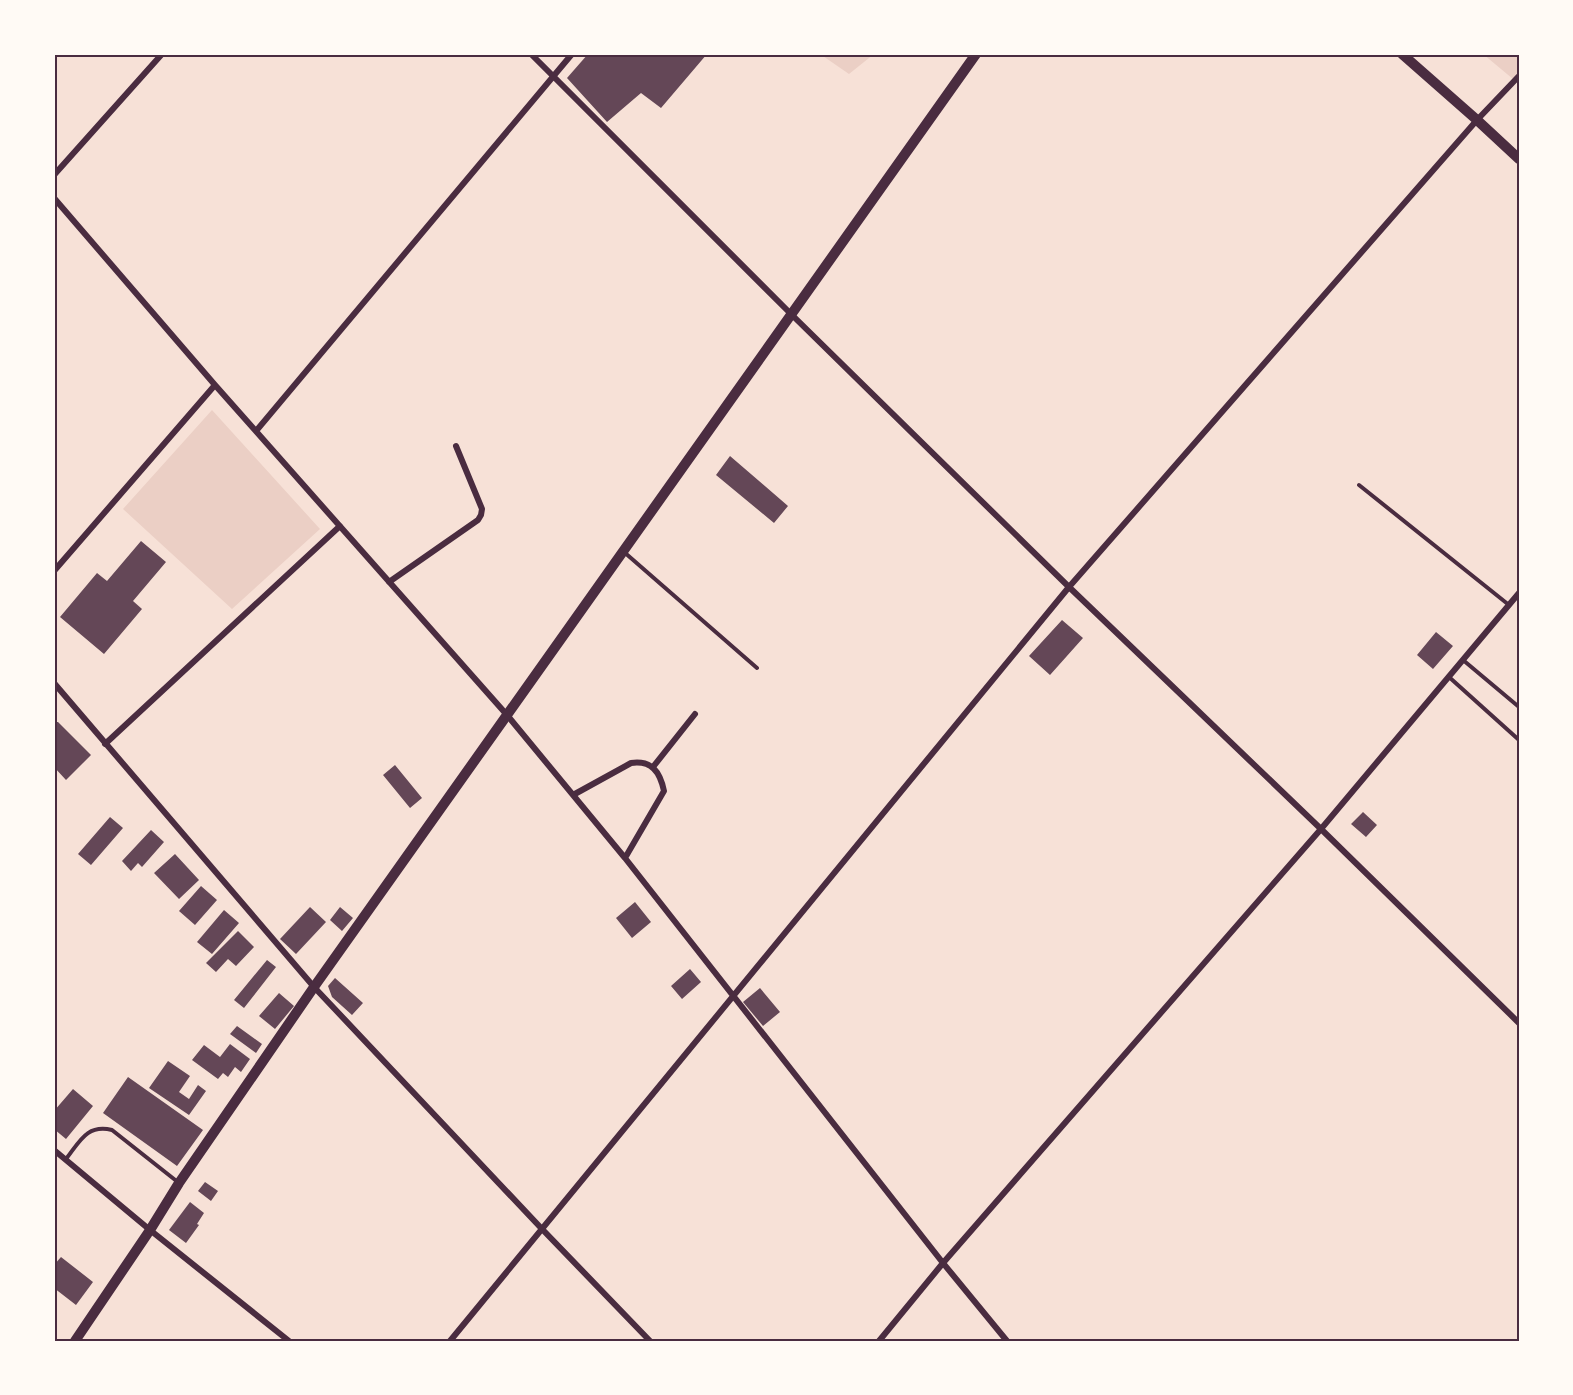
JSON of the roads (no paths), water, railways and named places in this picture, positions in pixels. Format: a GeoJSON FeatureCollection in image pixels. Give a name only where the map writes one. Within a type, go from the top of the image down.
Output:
{"type":"FeatureCollection","features":[{"type":"Feature","properties":{"kind":"street"},"geometry":{"type":"LineString","coordinates":[[54,175],[162,54]]}},
{"type":"Feature","properties":{"kind":"street"},"geometry":{"type":"LineString","coordinates":[[531,54],[791,315],[1519,1023]]}},
{"type":"Feature","properties":{"kind":"street"},"geometry":{"type":"LineString","coordinates":[[256,431],[572,54]]}},
{"type":"Feature","properties":{"kind":"street"},"geometry":{"type":"LineString","coordinates":[[75,1341],[179,1183],[314,987],[976,54]]}},
{"type":"Feature","properties":{"kind":"street"},"geometry":{"type":"LineString","coordinates":[[1402,54],[1519,159]]}},
{"type":"Feature","properties":{"kind":"street"},"geometry":{"type":"LineString","coordinates":[[450,1341],[1069,587],[1518,77]]}},
{"type":"Feature","properties":{"kind":"street"},"geometry":{"type":"LineString","coordinates":[[54,198],[215,385],[507,715],[625,858],[943,1263],[1007,1341]]}},
{"type":"Feature","properties":{"kind":"street"},"geometry":{"type":"LineString","coordinates":[[54,571],[215,385]]}},
{"type":"Feature","properties":{"kind":"street"},"geometry":{"type":"LineString","coordinates":[[389,582],[478,520],[481,515],[482,509],[456,446]]}},
{"type":"Feature","properties":{"kind":"street"},"geometry":{"type":"LineString","coordinates":[[105,744],[340,526]]}},
{"type":"Feature","properties":{"kind":"street"},"geometry":{"type":"LineString","coordinates":[[879,1341],[943,1263],[1321,829],[1519,594]]}},
{"type":"Feature","properties":{"kind":"street"},"geometry":{"type":"LineString","coordinates":[[55,688],[314,987],[650,1341]]}},
{"type":"Feature","properties":{"kind":"street"},"geometry":{"type":"LineString","coordinates":[[653,767],[695,714]]}},
{"type":"Feature","properties":{"kind":"street"},"geometry":{"type":"LineString","coordinates":[[573,795],[631,763],[640,761],[653,767],[661,778],[664,791],[625,858]]}},
{"type":"Feature","properties":{"kind":"street"},"geometry":{"type":"LineString","coordinates":[[54,1150],[289,1341]]}},
{"type":"Feature","properties":{"kind":"lane"},"geometry":{"type":"LineString","coordinates":[[1359,485],[1509,605]]}},
{"type":"Feature","properties":{"kind":"lane"},"geometry":{"type":"LineString","coordinates":[[623,552],[757,668]]}},
{"type":"Feature","properties":{"kind":"lane"},"geometry":{"type":"LineString","coordinates":[[1463,660],[1519,707]]}},
{"type":"Feature","properties":{"kind":"lane"},"geometry":{"type":"LineString","coordinates":[[1449,677],[1519,740]]}},
{"type":"Feature","properties":{"kind":"lane"},"geometry":{"type":"LineString","coordinates":[[65,1159],[87,1132],[100,1127],[112,1130],[179,1183]]}}]}
